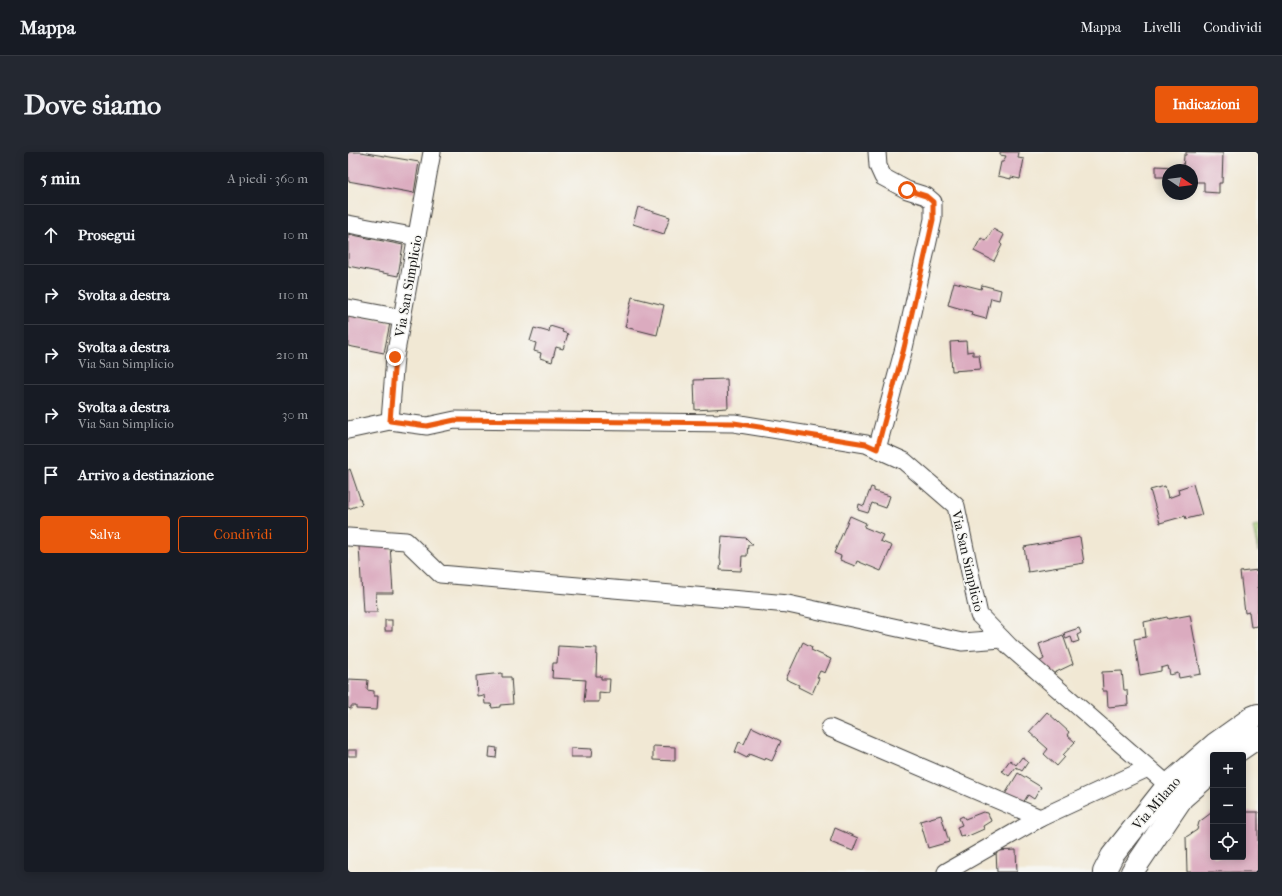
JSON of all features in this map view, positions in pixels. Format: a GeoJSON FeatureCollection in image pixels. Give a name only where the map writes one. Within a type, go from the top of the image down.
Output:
{"type":"FeatureCollection","features":[{"type":"Feature","properties":{"kind":"main road","name":"Via Milano"},"geometry":{"type":"LineString","coordinates":[[1104,872],[1112,856],[1168,785],[1215,744],[1258,715]]}},
{"type":"Feature","properties":{"kind":"main road"},"geometry":{"type":"LineString","coordinates":[[1236,752],[1258,737]]}},
{"type":"Feature","properties":{"kind":"main road","name":"Via Milano"},"geometry":{"type":"LineString","coordinates":[[1132,872],[1182,798],[1210,774]]}},
{"type":"Feature","properties":{"kind":"street","name":"Via San Simplicio"},"geometry":{"type":"LineString","coordinates":[[390,421],[395,357],[432,152]]}},
{"type":"Feature","properties":{"kind":"street"},"geometry":{"type":"LineString","coordinates":[[877,152],[878,166],[884,177],[907,190],[926,196],[933,202],[933,220],[904,348],[877,449]]}},
{"type":"Feature","properties":{"kind":"street"},"geometry":{"type":"LineString","coordinates":[[348,224],[417,238]]}},
{"type":"Feature","properties":{"kind":"street"},"geometry":{"type":"LineString","coordinates":[[348,308],[402,318]]}},
{"type":"Feature","properties":{"kind":"street","name":"Via San Simplicio"},"geometry":{"type":"LineString","coordinates":[[348,430],[390,421],[427,426],[455,420],[734,423],[866,444],[904,461],[956,506],[979,616],[1002,639],[1168,785]]}},
{"type":"Feature","properties":{"kind":"street"},"geometry":{"type":"LineString","coordinates":[[348,537],[406,541],[440,574],[788,604],[962,642],[1002,639]]}},
{"type":"Feature","properties":{"kind":"street"},"geometry":{"type":"LineString","coordinates":[[830,728],[1040,818]]}},
{"type":"Feature","properties":{"kind":"street"},"geometry":{"type":"LineString","coordinates":[[946,872],[1040,818],[1148,768]]}},
{"type":"Feature","properties":{"kind":"green space"},"geometry":{"type":"Polygon","coordinates":[[[1258,526],[1258,552],[1253,527],[1258,526]]]}},
{"type":"Feature","properties":{"kind":"building"},"geometry":{"type":"Polygon","coordinates":[[[348,152],[361,152],[419,162],[414,193],[348,181],[348,152]]]}},
{"type":"Feature","properties":{"kind":"building"},"geometry":{"type":"Polygon","coordinates":[[[1000,152],[1019,152],[1018,158],[1024,159],[1020,179],[1011,177],[1011,179],[998,176],[1001,162],[1003,162],[1006,156],[1000,155],[1000,152]]]}},
{"type":"Feature","properties":{"kind":"building"},"geometry":{"type":"Polygon","coordinates":[[[1186,152],[1223,153],[1222,183],[1219,183],[1219,193],[1204,192],[1204,182],[1198,182],[1198,164],[1183,164],[1184,155],[1186,155],[1186,152]]]}},
{"type":"Feature","properties":{"kind":"building"},"geometry":{"type":"Polygon","coordinates":[[[1156,166],[1162,166],[1162,177],[1156,177],[1156,166]]]}},
{"type":"Feature","properties":{"kind":"building"},"geometry":{"type":"Polygon","coordinates":[[[638,207],[670,217],[664,234],[633,224],[638,207]]]}},
{"type":"Feature","properties":{"kind":"building"},"geometry":{"type":"Polygon","coordinates":[[[993,229],[1004,235],[1000,243],[1002,245],[994,261],[974,251],[981,238],[986,241],[993,229]]]}},
{"type":"Feature","properties":{"kind":"building"},"geometry":{"type":"Polygon","coordinates":[[[348,234],[403,245],[398,276],[348,266],[348,234]]]}},
{"type":"Feature","properties":{"kind":"building"},"geometry":{"type":"Polygon","coordinates":[[[954,282],[981,289],[982,285],[1001,290],[999,300],[991,298],[986,319],[971,315],[972,312],[948,305],[954,282]]]}},
{"type":"Feature","properties":{"kind":"building"},"geometry":{"type":"Polygon","coordinates":[[[632,297],[664,305],[657,335],[625,327],[632,297]]]}},
{"type":"Feature","properties":{"kind":"building"},"geometry":{"type":"Polygon","coordinates":[[[348,315],[390,323],[384,353],[348,346],[348,315]]]}},
{"type":"Feature","properties":{"kind":"building"},"geometry":{"type":"Polygon","coordinates":[[[550,326],[563,330],[562,332],[568,334],[563,349],[556,347],[552,362],[540,358],[541,353],[534,351],[536,343],[530,341],[534,328],[549,332],[550,326]]]}},
{"type":"Feature","properties":{"kind":"building"},"geometry":{"type":"Polygon","coordinates":[[[966,341],[967,352],[973,351],[973,355],[979,355],[981,369],[952,371],[950,342],[966,341]]]}},
{"type":"Feature","properties":{"kind":"building"},"geometry":{"type":"Polygon","coordinates":[[[727,379],[728,408],[695,410],[694,380],[727,379]]]}},
{"type":"Feature","properties":{"kind":"building"},"geometry":{"type":"Polygon","coordinates":[[[350,469],[362,504],[348,509],[348,470],[350,469]]]}},
{"type":"Feature","properties":{"kind":"building"},"geometry":{"type":"Polygon","coordinates":[[[1193,484],[1202,515],[1186,519],[1185,516],[1160,523],[1150,490],[1165,486],[1168,498],[1179,494],[1178,489],[1193,484]]]}},
{"type":"Feature","properties":{"kind":"building"},"geometry":{"type":"Polygon","coordinates":[[[871,487],[874,488],[874,491],[890,496],[886,508],[872,503],[868,513],[858,510],[859,504],[864,506],[871,487]]]}},
{"type":"Feature","properties":{"kind":"building"},"geometry":{"type":"Polygon","coordinates":[[[850,516],[866,523],[864,527],[883,535],[880,541],[892,546],[881,571],[857,561],[855,566],[840,560],[841,556],[834,553],[850,516]]]}},
{"type":"Feature","properties":{"kind":"building"},"geometry":{"type":"Polygon","coordinates":[[[722,536],[746,538],[753,545],[748,545],[747,556],[742,556],[741,571],[720,570],[722,536]]]}},
{"type":"Feature","properties":{"kind":"building"},"geometry":{"type":"Polygon","coordinates":[[[1080,537],[1084,563],[1028,572],[1024,547],[1080,537]]]}},
{"type":"Feature","properties":{"kind":"building"},"geometry":{"type":"Polygon","coordinates":[[[390,544],[393,593],[376,593],[377,612],[363,612],[359,546],[390,544]]]}},
{"type":"Feature","properties":{"kind":"building"},"geometry":{"type":"Polygon","coordinates":[[[1258,570],[1258,626],[1251,627],[1249,612],[1245,613],[1240,572],[1258,570]]]}},
{"type":"Feature","properties":{"kind":"building"},"geometry":{"type":"Polygon","coordinates":[[[1190,615],[1201,674],[1179,678],[1178,673],[1170,675],[1168,666],[1161,668],[1161,671],[1140,675],[1134,639],[1146,637],[1144,622],[1167,617],[1168,619],[1190,615]]]}},
{"type":"Feature","properties":{"kind":"building"},"geometry":{"type":"Polygon","coordinates":[[[385,620],[392,620],[392,631],[385,631],[385,620]]]}},
{"type":"Feature","properties":{"kind":"building"},"geometry":{"type":"Polygon","coordinates":[[[1079,628],[1081,633],[1077,635],[1079,641],[1073,643],[1071,637],[1066,639],[1064,633],[1079,628]]]}},
{"type":"Feature","properties":{"kind":"building"},"geometry":{"type":"Polygon","coordinates":[[[1063,635],[1073,664],[1050,675],[1037,663],[1044,659],[1039,644],[1063,635]]]}},
{"type":"Feature","properties":{"kind":"building"},"geometry":{"type":"Polygon","coordinates":[[[803,642],[812,647],[811,650],[831,659],[825,673],[820,671],[817,677],[819,678],[812,694],[798,687],[799,685],[786,679],[803,642]]]}},
{"type":"Feature","properties":{"kind":"building"},"geometry":{"type":"Polygon","coordinates":[[[558,646],[597,648],[596,676],[601,676],[601,679],[610,679],[609,693],[599,692],[599,702],[584,702],[586,680],[552,678],[553,663],[557,663],[558,646]]]}},
{"type":"Feature","properties":{"kind":"building"},"geometry":{"type":"Polygon","coordinates":[[[1122,671],[1124,690],[1127,690],[1128,705],[1108,707],[1107,691],[1103,691],[1102,672],[1122,671]]]}},
{"type":"Feature","properties":{"kind":"building"},"geometry":{"type":"Polygon","coordinates":[[[502,673],[502,677],[511,677],[513,704],[500,705],[500,707],[492,708],[491,704],[485,704],[484,695],[477,696],[476,676],[502,673]]]}},
{"type":"Feature","properties":{"kind":"building"},"geometry":{"type":"Polygon","coordinates":[[[348,679],[368,680],[367,690],[374,691],[374,696],[378,696],[377,710],[356,709],[356,706],[351,706],[351,709],[348,708],[348,679]]]}},
{"type":"Feature","properties":{"kind":"building"},"geometry":{"type":"Polygon","coordinates":[[[1047,712],[1069,732],[1067,735],[1075,742],[1063,755],[1065,757],[1057,766],[1044,754],[1048,749],[1029,732],[1047,712]]]}},
{"type":"Feature","properties":{"kind":"building"},"geometry":{"type":"Polygon","coordinates":[[[752,727],[781,741],[772,761],[765,758],[764,760],[749,754],[747,758],[735,752],[739,742],[744,744],[752,727]]]}},
{"type":"Feature","properties":{"kind":"building"},"geometry":{"type":"Polygon","coordinates":[[[653,746],[675,747],[675,761],[653,760],[653,746]]]}},
{"type":"Feature","properties":{"kind":"building"},"geometry":{"type":"Polygon","coordinates":[[[490,747],[497,748],[496,758],[489,757],[490,747]]]}},
{"type":"Feature","properties":{"kind":"building"},"geometry":{"type":"Polygon","coordinates":[[[571,748],[592,749],[591,757],[571,757],[571,748]]]}},
{"type":"Feature","properties":{"kind":"building"},"geometry":{"type":"Polygon","coordinates":[[[348,750],[357,750],[357,756],[348,756],[348,750]]]}},
{"type":"Feature","properties":{"kind":"building"},"geometry":{"type":"Polygon","coordinates":[[[1022,757],[1028,762],[1022,771],[1016,767],[1009,776],[1002,771],[1010,760],[1016,765],[1022,757]]]}},
{"type":"Feature","properties":{"kind":"building"},"geometry":{"type":"Polygon","coordinates":[[[1018,773],[1041,787],[1034,799],[1028,795],[1021,806],[1004,796],[1018,773]]]}},
{"type":"Feature","properties":{"kind":"building"},"geometry":{"type":"Polygon","coordinates":[[[983,812],[988,813],[991,821],[983,826],[984,829],[966,837],[964,835],[960,836],[957,827],[962,825],[959,818],[963,816],[965,819],[983,812]]]}},
{"type":"Feature","properties":{"kind":"building"},"geometry":{"type":"Polygon","coordinates":[[[1246,812],[1258,812],[1258,872],[1187,872],[1186,837],[1197,830],[1199,822],[1210,814],[1210,860],[1246,860],[1246,812]]]}},
{"type":"Feature","properties":{"kind":"building"},"geometry":{"type":"Polygon","coordinates":[[[941,815],[949,842],[928,848],[920,821],[941,815]]]}},
{"type":"Feature","properties":{"kind":"building"},"geometry":{"type":"Polygon","coordinates":[[[835,828],[858,838],[853,851],[830,842],[835,828]]]}},
{"type":"Feature","properties":{"kind":"building"},"geometry":{"type":"Polygon","coordinates":[[[1016,850],[1017,872],[997,872],[996,851],[1016,850]]]}},
{"type":"Feature","properties":{"kind":"route"},"geometry":{"type":"LineString","coordinates":[[395,357],[390,421],[427,426],[455,420],[734,423],[866,444],[877,449],[904,348],[933,220],[933,202],[926,196],[907,190]]}}]}
